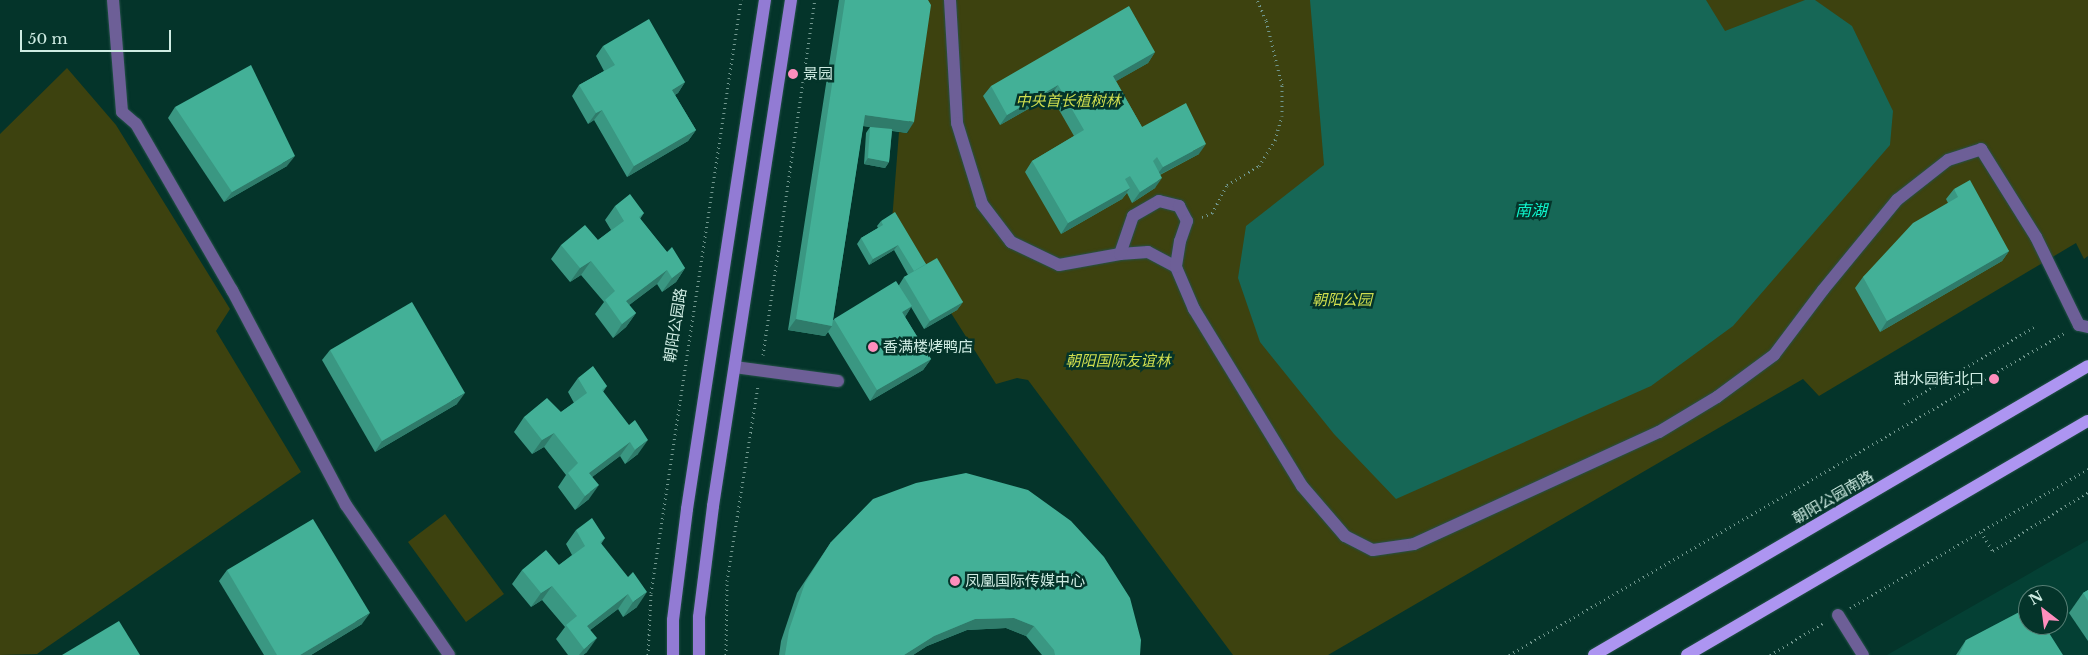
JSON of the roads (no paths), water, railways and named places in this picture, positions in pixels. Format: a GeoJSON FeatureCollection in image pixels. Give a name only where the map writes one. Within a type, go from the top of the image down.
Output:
{"type":"FeatureCollection","features":[{"type":"Feature","properties":{"kind":"main road"},"geometry":{"type":"LineString","coordinates":[[673,655],[674,620],[687,509],[766,0]]}},
{"type":"Feature","properties":{"kind":"main road"},"geometry":{"type":"LineString","coordinates":[[699,655],[699,617],[734,367],[791,0]]}},
{"type":"Feature","properties":{"kind":"main road","name":"朝阳公园南路"},"geometry":{"type":"LineString","coordinates":[[1594,655],[2088,366]]}},
{"type":"Feature","properties":{"kind":"main road"},"geometry":{"type":"LineString","coordinates":[[1687,655],[2088,421]]}},
{"type":"Feature","properties":{"kind":"street"},"geometry":{"type":"LineString","coordinates":[[113,0],[122,112],[136,124],[227,282],[346,505],[449,655]]}},
{"type":"Feature","properties":{"kind":"street"},"geometry":{"type":"LineString","coordinates":[[950,0],[957,123],[982,204],[1011,242],[1059,265],[1120,254],[1148,252],[1176,267]]}},
{"type":"Feature","properties":{"kind":"street"},"geometry":{"type":"LineString","coordinates":[[1120,254],[1133,216],[1159,201],[1179,206],[1187,220],[1180,241],[1176,267],[1194,309],[1267,432],[1302,486],[1345,536],[1373,550],[1414,544],[1437,534],[1658,432],[1717,397],[1774,355],[1823,290],[1897,200],[1948,160],[1980,149],[2036,237],[2083,326]]}},
{"type":"Feature","properties":{"kind":"street"},"geometry":{"type":"LineString","coordinates":[[734,367],[838,381]]}},
{"type":"Feature","properties":{"kind":"street"},"geometry":{"type":"LineString","coordinates":[[1838,615],[1863,655]]}},
{"type":"Feature","properties":{"kind":"water","name":"南湖"},"geometry":{"type":"Polygon","coordinates":[[[1310,0],[1706,0],[1725,31],[1805,0],[1815,0],[1852,26],[1893,111],[1890,145],[1733,326],[1651,386],[1396,499],[1334,434],[1260,342],[1238,278],[1246,226],[1324,165],[1310,0]]]}},
{"type":"Feature","properties":{"kind":"place","name":"景园"},"geometry":{"type":"Point","coordinates":[793,74]}},
{"type":"Feature","properties":{"kind":"place","name":"香满楼烤鸭店"},"geometry":{"type":"Point","coordinates":[873,347]}},
{"type":"Feature","properties":{"kind":"place","name":"甜水园街北口"},"geometry":{"type":"Point","coordinates":[1994,379]}},
{"type":"Feature","properties":{"kind":"place","name":"凤凰国际传媒中心"},"geometry":{"type":"Point","coordinates":[955,581]}},
{"type":"Feature","properties":{"kind":"park label","name":"中央首长植树林"},"geometry":{"type":"Point","coordinates":[1068,101]}},
{"type":"Feature","properties":{"kind":"park label","name":"朝阳公园"},"geometry":{"type":"Point","coordinates":[1342,300]}},
{"type":"Feature","properties":{"kind":"park label","name":"朝阳国际友谊林"},"geometry":{"type":"Point","coordinates":[1118,361]}}]}
